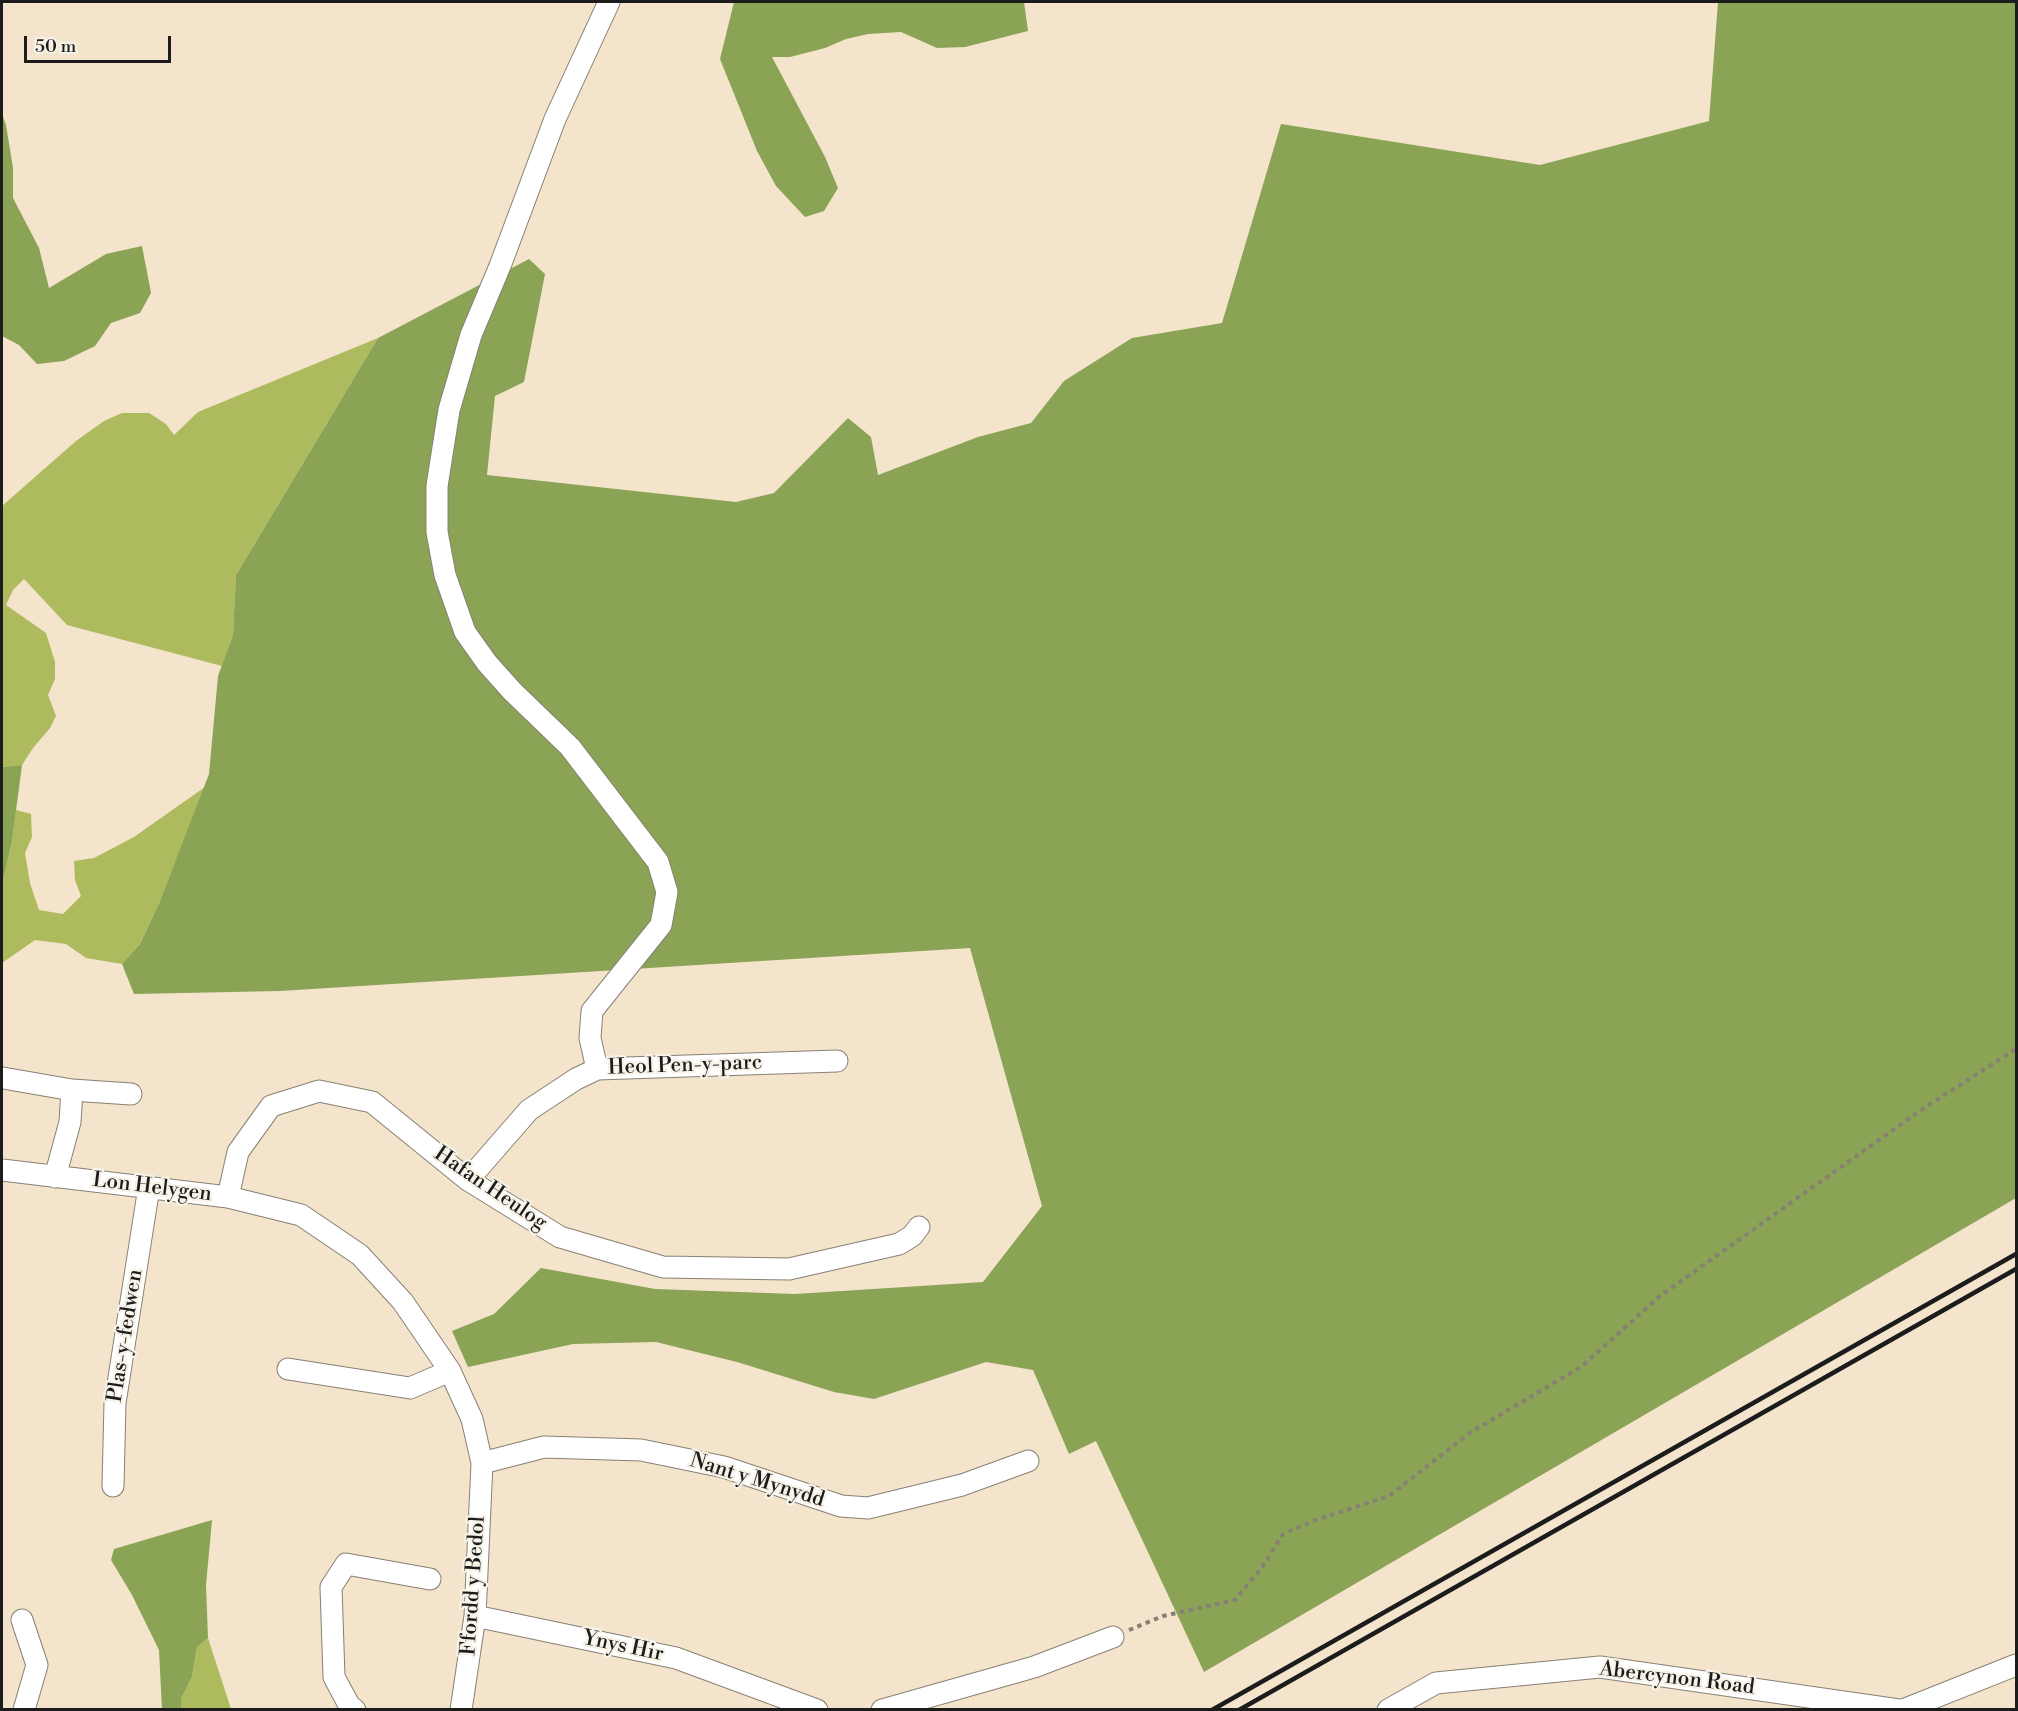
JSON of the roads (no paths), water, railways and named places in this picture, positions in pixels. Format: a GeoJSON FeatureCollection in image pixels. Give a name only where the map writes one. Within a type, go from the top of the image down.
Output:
{"type":"FeatureCollection","features":[{"type":"Feature","properties":{"kind":"street"},"geometry":{"type":"LineString","coordinates":[[597,1069],[590,1038],[592,1011],[661,925],[667,892],[658,862],[577,756],[487,663],[465,633],[445,575],[437,532],[437,486],[449,410],[471,335],[500,266],[555,119],[609,2]]}},
{"type":"Feature","properties":{"kind":"street","name":"Heol Pen-y-parc"},"geometry":{"type":"LineString","coordinates":[[468,1180],[530,1110],[576,1079],[597,1069],[837,1062]]}},
{"type":"Feature","properties":{"kind":"street"},"geometry":{"type":"LineString","coordinates":[[3,1078],[72,1090],[131,1094]]}},
{"type":"Feature","properties":{"kind":"street"},"geometry":{"type":"LineString","coordinates":[[55,1177],[70,1122],[72,1090]]}},
{"type":"Feature","properties":{"kind":"street","name":"Hafan Heulog"},"geometry":{"type":"LineString","coordinates":[[228,1197],[238,1152],[271,1106],[319,1090],[372,1102],[468,1180],[560,1237],[663,1267],[789,1269],[899,1244],[912,1236],[919,1227]]}},
{"type":"Feature","properties":{"kind":"street","name":"Lon Helygen"},"geometry":{"type":"LineString","coordinates":[[2,1170],[228,1197],[301,1215]]}},
{"type":"Feature","properties":{"kind":"street","name":"Plas-y-fedwen"},"geometry":{"type":"LineString","coordinates":[[113,1486],[115,1403],[149,1187]]}},
{"type":"Feature","properties":{"kind":"street","name":"Ffordd y Bedol"},"geometry":{"type":"LineString","coordinates":[[301,1215],[360,1255],[403,1302],[450,1371],[472,1419],[482,1463],[475,1616],[461,1710]]}},
{"type":"Feature","properties":{"kind":"street"},"geometry":{"type":"LineString","coordinates":[[288,1369],[410,1388],[450,1371]]}},
{"type":"Feature","properties":{"kind":"street","name":"Nant y Mynydd"},"geometry":{"type":"LineString","coordinates":[[482,1463],[544,1447],[641,1450],[724,1467],[841,1506],[868,1508],[962,1485],[1028,1461]]}},
{"type":"Feature","properties":{"kind":"street"},"geometry":{"type":"LineString","coordinates":[[356,1710],[349,1705],[334,1677],[332,1587],[346,1564],[430,1579]]}},
{"type":"Feature","properties":{"kind":"street","name":"Ynys Hir"},"geometry":{"type":"LineString","coordinates":[[475,1616],[676,1658],[764,1700],[817,1710]]}},
{"type":"Feature","properties":{"kind":"street"},"geometry":{"type":"LineString","coordinates":[[22,1620],[37,1665],[24,1710]]}},
{"type":"Feature","properties":{"kind":"street"},"geometry":{"type":"LineString","coordinates":[[882,1710],[1034,1667],[1113,1637]]}},
{"type":"Feature","properties":{"kind":"street","name":"Abercynon Road"},"geometry":{"type":"LineString","coordinates":[[1388,1710],[1436,1683],[1600,1667],[1901,1710],[2016,1665]]}},
{"type":"Feature","properties":{"kind":"railway"},"geometry":{"type":"LineString","coordinates":[[1212,1710],[2016,1254]]}},
{"type":"Feature","properties":{"kind":"railway"},"geometry":{"type":"LineString","coordinates":[[1239,1710],[2016,1269]]}}]}
